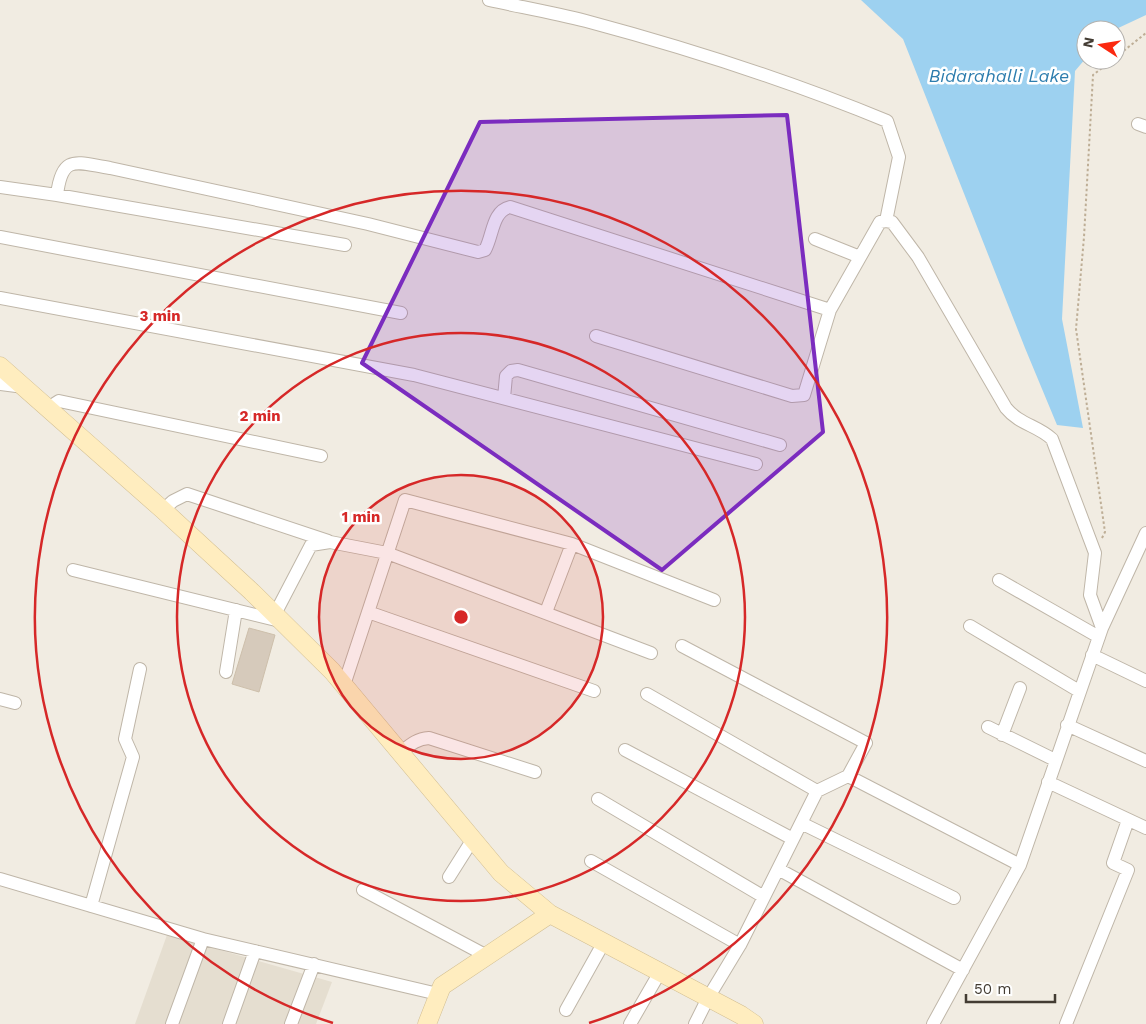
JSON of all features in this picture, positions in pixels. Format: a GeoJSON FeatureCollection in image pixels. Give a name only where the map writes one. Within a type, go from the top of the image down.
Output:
{"type":"FeatureCollection","features":[{"type":"Feature","properties":{"kind":"main road"},"geometry":{"type":"LineString","coordinates":[[0,366],[163,510],[332,671],[501,873],[550,914],[754,1024]]}},
{"type":"Feature","properties":{"kind":"main road"},"geometry":{"type":"LineString","coordinates":[[428,1024],[442,986],[550,914]]}},
{"type":"Feature","properties":{"kind":"street"},"geometry":{"type":"LineString","coordinates":[[489,0],[585,21],[716,60],[837,100],[887,121],[899,157],[886,220]]}},
{"type":"Feature","properties":{"kind":"street"},"geometry":{"type":"LineString","coordinates":[[57,195],[61,173],[65,167],[73,162],[110,168],[368,224],[478,252],[485,250],[489,243],[498,214],[504,208],[510,207],[830,310]]}},
{"type":"Feature","properties":{"kind":"street"},"geometry":{"type":"LineString","coordinates":[[0,187],[57,195],[345,245]]}},
{"type":"Feature","properties":{"kind":"street"},"geometry":{"type":"LineString","coordinates":[[596,336],[792,396],[804,395],[830,310],[880,222],[886,220],[892,222],[918,257],[1006,408],[1021,422],[1038,428],[1052,439],[1095,553],[1090,595],[1100,633]]}},
{"type":"Feature","properties":{"kind":"street"},"geometry":{"type":"LineString","coordinates":[[0,237],[401,313]]}},
{"type":"Feature","properties":{"kind":"street"},"geometry":{"type":"LineString","coordinates":[[815,239],[860,257]]}},
{"type":"Feature","properties":{"kind":"street"},"geometry":{"type":"LineString","coordinates":[[0,298],[406,373],[756,464]]}},
{"type":"Feature","properties":{"kind":"street"},"geometry":{"type":"LineString","coordinates":[[504,398],[506,376],[511,371],[518,370],[780,445]]}},
{"type":"Feature","properties":{"kind":"street"},"geometry":{"type":"LineString","coordinates":[[0,384],[24,387]]}},
{"type":"Feature","properties":{"kind":"street"},"geometry":{"type":"LineString","coordinates":[[48,408],[59,401],[321,456]]}},
{"type":"Feature","properties":{"kind":"street"},"geometry":{"type":"LineString","coordinates":[[163,510],[173,501],[187,494],[330,542],[387,553],[651,653]]}},
{"type":"Feature","properties":{"kind":"street"},"geometry":{"type":"LineString","coordinates":[[344,685],[405,500],[572,544],[714,600]]}},
{"type":"Feature","properties":{"kind":"street"},"geometry":{"type":"LineString","coordinates":[[933,1024],[1020,865],[1100,633],[1146,533]]}},
{"type":"Feature","properties":{"kind":"street"},"geometry":{"type":"LineString","coordinates":[[74,570],[236,610],[278,618],[310,545],[330,542]]}},
{"type":"Feature","properties":{"kind":"street"},"geometry":{"type":"LineString","coordinates":[[546,612],[572,544]]}},
{"type":"Feature","properties":{"kind":"street"},"geometry":{"type":"LineString","coordinates":[[999,580],[1100,633]]}},
{"type":"Feature","properties":{"kind":"street"},"geometry":{"type":"LineString","coordinates":[[226,672],[236,610]]}},
{"type":"Feature","properties":{"kind":"street"},"geometry":{"type":"LineString","coordinates":[[368,612],[594,691]]}},
{"type":"Feature","properties":{"kind":"street"},"geometry":{"type":"LineString","coordinates":[[970,626],[1079,691]]}},
{"type":"Feature","properties":{"kind":"street"},"geometry":{"type":"LineString","coordinates":[[682,646],[866,744],[848,776],[817,791],[740,944],[694,1024]]}},
{"type":"Feature","properties":{"kind":"street"},"geometry":{"type":"LineString","coordinates":[[1092,655],[1146,681]]}},
{"type":"Feature","properties":{"kind":"street"},"geometry":{"type":"LineString","coordinates":[[91,906],[133,757],[126,739],[140,669]]}},
{"type":"Feature","properties":{"kind":"street"},"geometry":{"type":"LineString","coordinates":[[1002,735],[1020,688]]}},
{"type":"Feature","properties":{"kind":"street"},"geometry":{"type":"LineString","coordinates":[[647,694],[817,791]]}},
{"type":"Feature","properties":{"kind":"street"},"geometry":{"type":"LineString","coordinates":[[0,699],[15,703]]}},
{"type":"Feature","properties":{"kind":"street"},"geometry":{"type":"LineString","coordinates":[[1067,725],[1146,761]]}},
{"type":"Feature","properties":{"kind":"street"},"geometry":{"type":"LineString","coordinates":[[988,728],[1055,760]]}},
{"type":"Feature","properties":{"kind":"street"},"geometry":{"type":"LineString","coordinates":[[400,753],[412,743],[420,739],[429,738],[535,772]]}},
{"type":"Feature","properties":{"kind":"street"},"geometry":{"type":"LineString","coordinates":[[625,750],[793,838]]}},
{"type":"Feature","properties":{"kind":"street"},"geometry":{"type":"LineString","coordinates":[[848,776],[1020,865]]}},
{"type":"Feature","properties":{"kind":"street"},"geometry":{"type":"LineString","coordinates":[[1048,782],[1146,828]]}},
{"type":"Feature","properties":{"kind":"street"},"geometry":{"type":"LineString","coordinates":[[598,799],[764,897]]}},
{"type":"Feature","properties":{"kind":"street"},"geometry":{"type":"LineString","coordinates":[[1066,1024],[1128,870],[1113,863],[1128,820]]}},
{"type":"Feature","properties":{"kind":"street"},"geometry":{"type":"LineString","coordinates":[[801,823],[954,898]]}},
{"type":"Feature","properties":{"kind":"street"},"geometry":{"type":"LineString","coordinates":[[449,877],[473,839]]}},
{"type":"Feature","properties":{"kind":"street"},"geometry":{"type":"LineString","coordinates":[[591,861],[740,944]]}},
{"type":"Feature","properties":{"kind":"street"},"geometry":{"type":"LineString","coordinates":[[778,868],[963,970]]}},
{"type":"Feature","properties":{"kind":"street"},"geometry":{"type":"LineString","coordinates":[[0,879],[203,939],[438,994]]}},
{"type":"Feature","properties":{"kind":"street"},"geometry":{"type":"LineString","coordinates":[[363,890],[487,956]]}},
{"type":"Feature","properties":{"kind":"street"},"geometry":{"type":"LineString","coordinates":[[172,1024],[203,939]]}},
{"type":"Feature","properties":{"kind":"street"},"geometry":{"type":"LineString","coordinates":[[566,1010],[604,942]]}},
{"type":"Feature","properties":{"kind":"street"},"geometry":{"type":"LineString","coordinates":[[229,1024],[255,951]]}},
{"type":"Feature","properties":{"kind":"street"},"geometry":{"type":"LineString","coordinates":[[290,1024],[314,964]]}},
{"type":"Feature","properties":{"kind":"street"},"geometry":{"type":"LineString","coordinates":[[630,1024],[660,972]]}},
{"type":"Feature","properties":{"kind":"path"},"geometry":{"type":"LineString","coordinates":[[1126,49],[1146,33]]}},
{"type":"Feature","properties":{"kind":"path"},"geometry":{"type":"LineString","coordinates":[[1095,553],[1105,532],[1076,328],[1084,237],[1093,75],[1099,70]]}},
{"type":"Feature","properties":{"kind":"highlighted area"},"geometry":{"type":"Polygon","coordinates":[[[787,115],[823,432],[662,570],[362,363],[480,122],[787,115]]]}},
{"type":"Feature","properties":{"kind":"shaded area"},"geometry":{"type":"Polygon","coordinates":[[[167,935],[332,982],[316,1024],[135,1024],[167,935]]]}},
{"type":"Feature","properties":{"kind":"water","name":"Bidarahalli Lake"},"geometry":{"type":"Polygon","coordinates":[[[861,0],[1146,0],[1146,15],[1126,24],[1126,20],[1076,20],[1076,70],[1062,319],[1083,428],[1057,425],[903,39],[861,0]]]}},
{"type":"Feature","properties":{"kind":"building"},"geometry":{"type":"Polygon","coordinates":[[[249,628],[275,635],[259,692],[232,684],[249,628]]]}}]}
